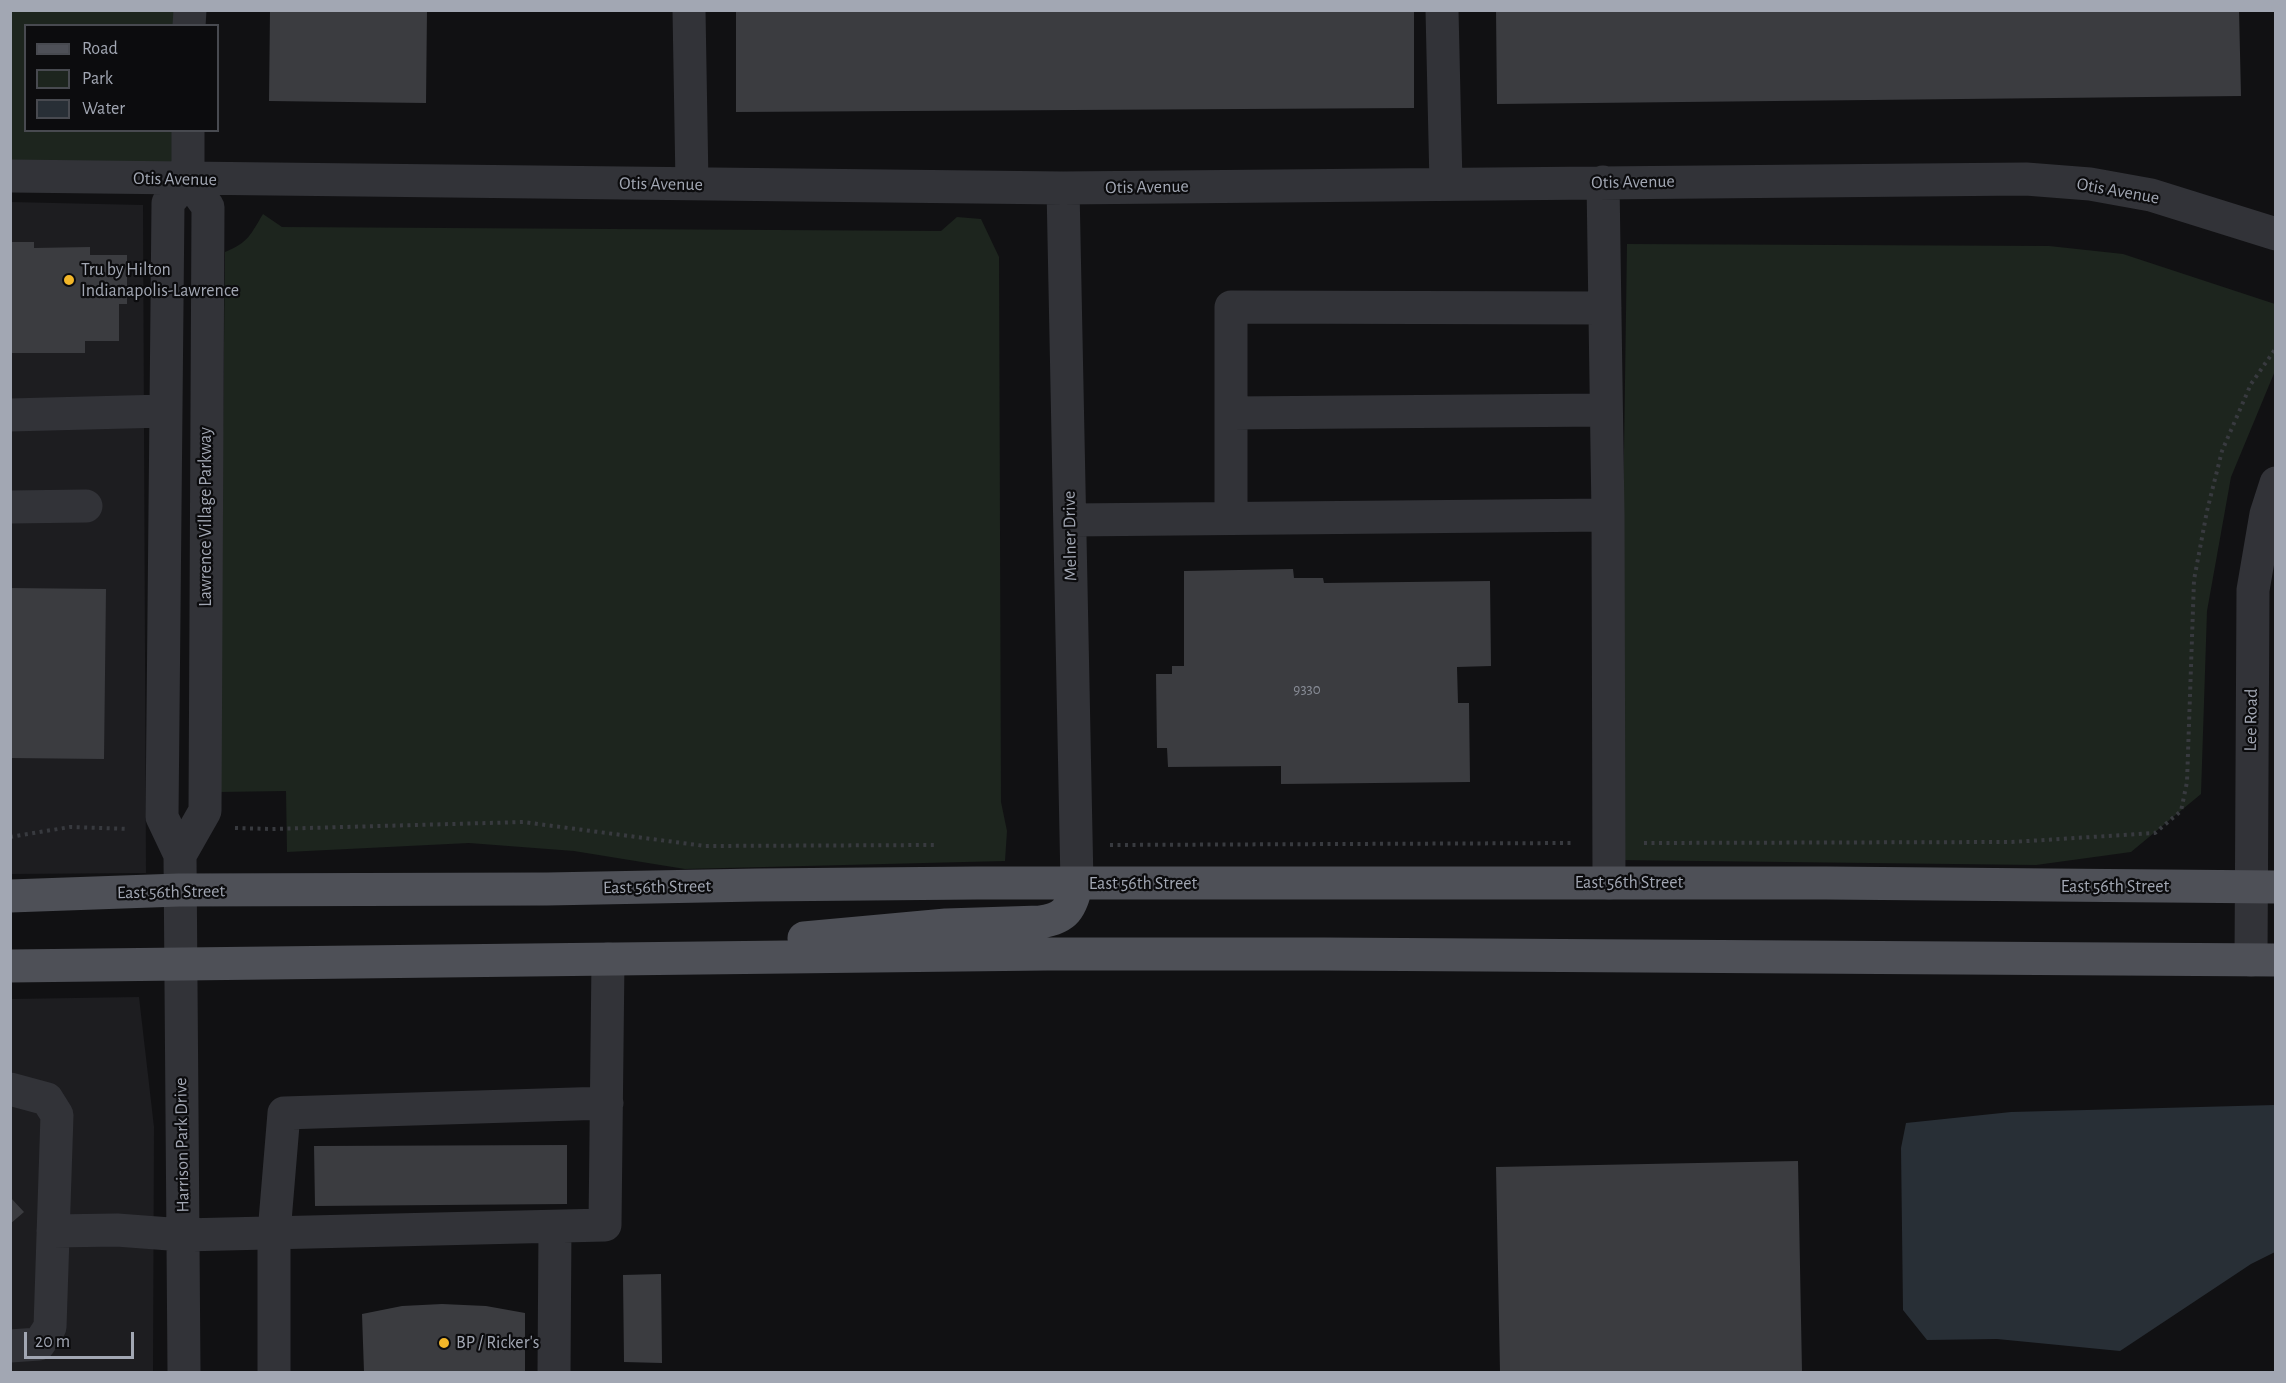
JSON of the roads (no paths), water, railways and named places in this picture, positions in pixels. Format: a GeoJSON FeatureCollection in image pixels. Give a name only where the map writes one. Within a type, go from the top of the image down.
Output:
{"type":"FeatureCollection","features":[{"type":"Feature","properties":{"kind":"main road","name":"East 56th Street"},"geometry":{"type":"LineString","coordinates":[[10,896],[179,904],[524,890],[757,885],[1609,883],[2263,887]]}},
{"type":"Feature","properties":{"kind":"main road"},"geometry":{"type":"LineString","coordinates":[[650,958],[793,939],[885,930],[1053,920],[1063,915],[1071,905],[1077,884]]}},
{"type":"Feature","properties":{"kind":"main road"},"geometry":{"type":"LineString","coordinates":[[10,966],[650,958],[1324,954],[2263,960]]}},
{"type":"Feature","properties":{"kind":"street"},"geometry":{"type":"LineString","coordinates":[[689,10],[692,184]]}},
{"type":"Feature","properties":{"kind":"street"},"geometry":{"type":"LineString","coordinates":[[1442,10],[1446,184]]}},
{"type":"Feature","properties":{"kind":"street"},"geometry":{"type":"LineString","coordinates":[[188,132],[188,179]]}},
{"type":"Feature","properties":{"kind":"street","name":"Otis Avenue"},"geometry":{"type":"LineString","coordinates":[[10,176],[1063,188],[2026,179],[2079,183],[2151,195],[2276,234]]}},
{"type":"Feature","properties":{"kind":"street","name":"Lawrence Village Parkway"},"geometry":{"type":"LineString","coordinates":[[179,904],[180,855],[162,817],[165,411],[168,203],[188,179],[208,207],[206,799],[205,811],[180,855]]}},
{"type":"Feature","properties":{"kind":"street"},"geometry":{"type":"LineString","coordinates":[[1603,182],[1608,515],[1609,883]]}},
{"type":"Feature","properties":{"kind":"street","name":"Melner Drive"},"geometry":{"type":"LineString","coordinates":[[1063,188],[1077,884]]}},
{"type":"Feature","properties":{"kind":"street"},"geometry":{"type":"LineString","coordinates":[[1231,518],[1231,307],[1605,308]]}},
{"type":"Feature","properties":{"kind":"street"},"geometry":{"type":"LineString","coordinates":[[1232,413],[1606,410]]}},
{"type":"Feature","properties":{"kind":"street"},"geometry":{"type":"LineString","coordinates":[[10,415],[165,411]]}},
{"type":"Feature","properties":{"kind":"street","name":"Lee Road"},"geometry":{"type":"LineString","coordinates":[[2263,960],[2263,887],[2253,590],[2264,524],[2276,483]]}},
{"type":"Feature","properties":{"kind":"street"},"geometry":{"type":"LineString","coordinates":[[10,507],[86,506]]}},
{"type":"Feature","properties":{"kind":"street"},"geometry":{"type":"LineString","coordinates":[[1070,519],[1608,515]]}},
{"type":"Feature","properties":{"kind":"street","name":"Harrison Park Drive"},"geometry":{"type":"LineString","coordinates":[[179,904],[184,1372]]}},
{"type":"Feature","properties":{"kind":"street"},"geometry":{"type":"LineString","coordinates":[[53,1231],[117,1230],[183,1235],[605,1225],[608,959]]}},
{"type":"Feature","properties":{"kind":"street"},"geometry":{"type":"LineString","coordinates":[[10,1089],[47,1099],[57,1115],[50,1327],[39,1344],[10,1346]]}},
{"type":"Feature","properties":{"kind":"street"},"geometry":{"type":"LineString","coordinates":[[274,1372],[274,1233],[284,1113],[607,1103]]}},
{"type":"Feature","properties":{"kind":"street"},"geometry":{"type":"LineString","coordinates":[[554,1372],[555,1227]]}},
{"type":"Feature","properties":{"kind":"water"},"geometry":{"type":"Polygon","coordinates":[[[2275,1105],[2275,1252],[2251,1264],[2120,1351],[1997,1339],[1927,1340],[1903,1310],[1901,1148],[1906,1123],[2011,1112],[2275,1105]]]}},
{"type":"Feature","properties":{"kind":"place","name":"Tru by Hilton Indianapolis-Lawrence"},"geometry":{"type":"Point","coordinates":[69,280]}},
{"type":"Feature","properties":{"kind":"place","name":"BP / Ricker's"},"geometry":{"type":"Point","coordinates":[444,1343]}}]}
